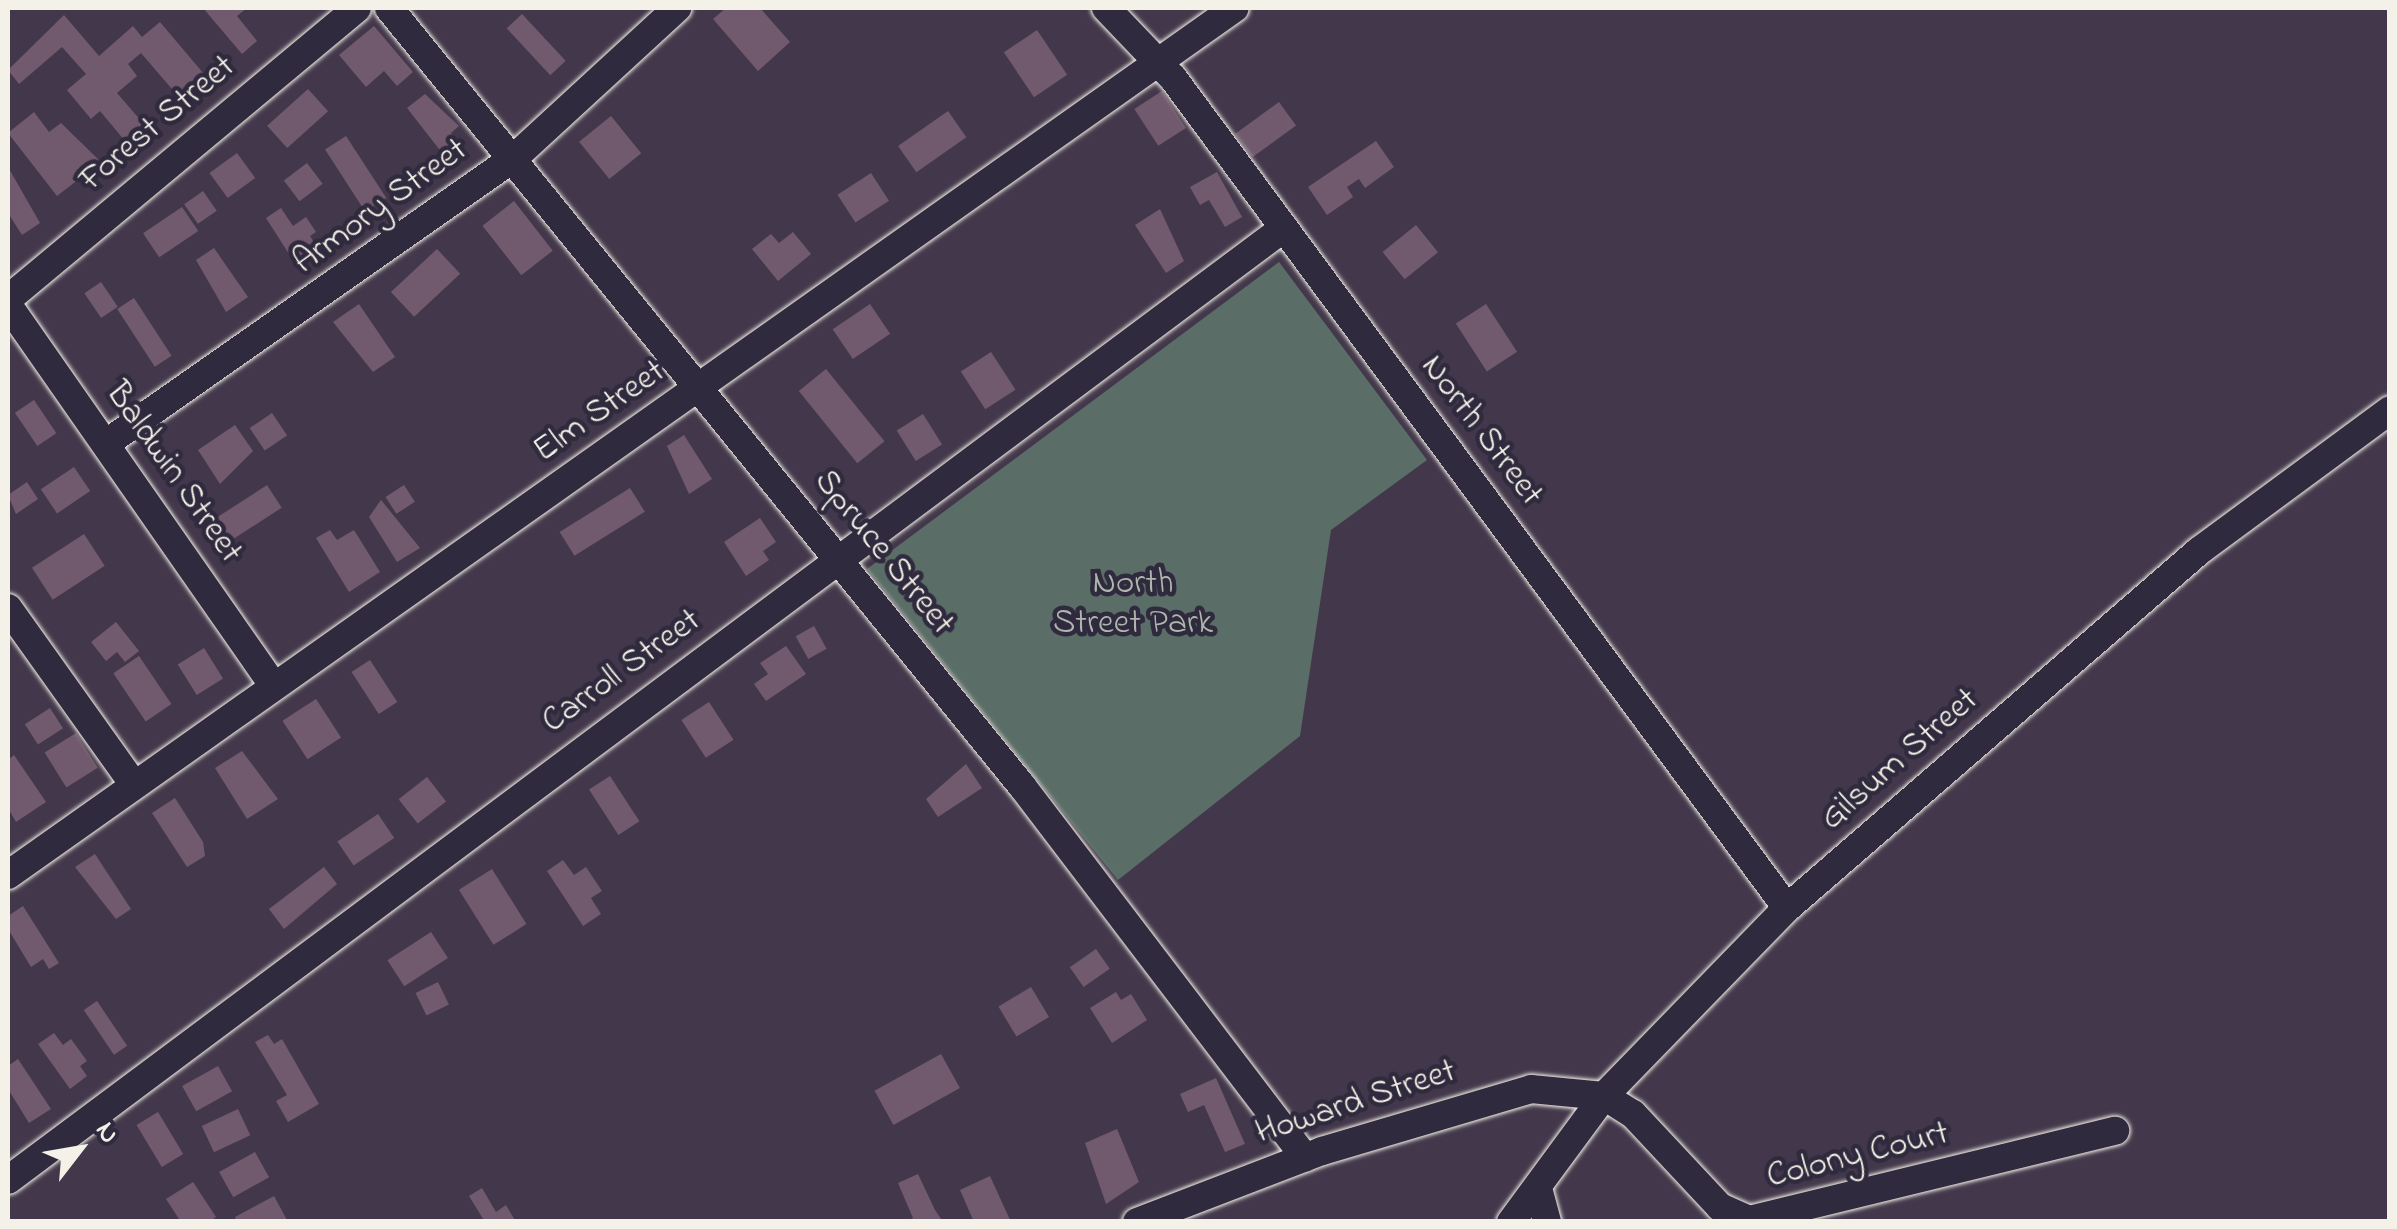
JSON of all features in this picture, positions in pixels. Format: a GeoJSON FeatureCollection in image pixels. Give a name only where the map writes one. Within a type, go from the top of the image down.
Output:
{"type":"FeatureCollection","features":[{"type":"Feature","properties":{"kind":"street","name":"Forest Street"},"geometry":{"type":"LineString","coordinates":[[8,302],[358,8]]}},
{"type":"Feature","properties":{"kind":"street","name":"Spruce Street"},"geometry":{"type":"LineString","coordinates":[[389,8],[702,386],[1246,1070],[1305,1156]]}},
{"type":"Feature","properties":{"kind":"street","name":"Armory Street"},"geometry":{"type":"LineString","coordinates":[[108,442],[514,158],[677,8]]}},
{"type":"Feature","properties":{"kind":"street","name":"North Street"},"geometry":{"type":"LineString","coordinates":[[1106,8],[1156,63],[1284,228],[1787,908]]}},
{"type":"Feature","properties":{"kind":"street","name":"Elm Street"},"geometry":{"type":"LineString","coordinates":[[8,876],[133,783],[1234,8]]}},
{"type":"Feature","properties":{"kind":"street","name":"Carroll Street"},"geometry":{"type":"LineString","coordinates":[[8,1180],[1284,228]]}},
{"type":"Feature","properties":{"kind":"street","name":"Baldwin Street"},"geometry":{"type":"LineString","coordinates":[[8,302],[274,686]]}},
{"type":"Feature","properties":{"kind":"street","name":"Gilsum Street"},"geometry":{"type":"LineString","coordinates":[[1511,1222],[1604,1096],[1787,908],[2198,551],[2390,410]]}},
{"type":"Feature","properties":{"kind":"street"},"geometry":{"type":"LineString","coordinates":[[8,608],[133,783]]}},
{"type":"Feature","properties":{"kind":"street","name":"Howard Street"},"geometry":{"type":"LineString","coordinates":[[1138,1222],[1305,1156],[1531,1089],[1604,1096]]}},
{"type":"Feature","properties":{"kind":"street","name":"Colony Court"},"geometry":{"type":"LineString","coordinates":[[1604,1096],[1632,1114],[1720,1207],[1749,1220],[2115,1131]]}},
{"type":"Feature","properties":{"kind":"street"},"geometry":{"type":"LineString","coordinates":[[1538,1188],[1547,1222]]}},
{"type":"Feature","properties":{"kind":"green space","name":"North Street Park"},"geometry":{"type":"Polygon","coordinates":[[[1279,262],[1427,460],[1331,530],[1300,736],[1118,880],[867,569],[1279,262]]]}},
{"type":"Feature","properties":{"kind":"building"},"geometry":{"type":"Polygon","coordinates":[[[203,8],[247,8],[237,16],[257,41],[242,54],[203,8]]]}},
{"type":"Feature","properties":{"kind":"building"},"geometry":{"type":"Polygon","coordinates":[[[726,8],[760,8],[790,42],[758,71],[713,19],[726,8]]]}},
{"type":"Feature","properties":{"kind":"building"},"geometry":{"type":"Polygon","coordinates":[[[522,14],[566,61],[550,75],[507,28],[522,14]]]}},
{"type":"Feature","properties":{"kind":"building"},"geometry":{"type":"Polygon","coordinates":[[[64,15],[99,56],[133,26],[142,37],[160,22],[209,80],[183,102],[141,53],[128,64],[137,76],[117,93],[149,130],[130,147],[100,111],[91,119],[67,90],[86,74],[62,47],[19,84],[8,70],[64,15]]]}},
{"type":"Feature","properties":{"kind":"building"},"geometry":{"type":"Polygon","coordinates":[[[374,26],[413,72],[397,86],[384,71],[366,87],[339,55],[374,26]]]}},
{"type":"Feature","properties":{"kind":"building"},"geometry":{"type":"Polygon","coordinates":[[[1037,30],[1067,75],[1034,97],[1004,52],[1037,30]]]}},
{"type":"Feature","properties":{"kind":"building"},"geometry":{"type":"Polygon","coordinates":[[[308,89],[328,111],[287,148],[267,126],[308,89]]]}},
{"type":"Feature","properties":{"kind":"building"},"geometry":{"type":"Polygon","coordinates":[[[1162,91],[1186,128],[1158,146],[1134,109],[1162,91]]]}},
{"type":"Feature","properties":{"kind":"building"},"geometry":{"type":"Polygon","coordinates":[[[425,94],[459,126],[451,133],[461,146],[446,158],[407,108],[425,94]]]}},
{"type":"Feature","properties":{"kind":"building"},"geometry":{"type":"Polygon","coordinates":[[[1279,102],[1296,125],[1252,157],[1235,134],[1279,102]]]}},
{"type":"Feature","properties":{"kind":"building"},"geometry":{"type":"Polygon","coordinates":[[[948,111],[966,137],[916,172],[898,146],[948,111]]]}},
{"type":"Feature","properties":{"kind":"building"},"geometry":{"type":"Polygon","coordinates":[[[34,112],[49,132],[61,123],[101,162],[57,196],[8,133],[34,112]]]}},
{"type":"Feature","properties":{"kind":"building"},"geometry":{"type":"Polygon","coordinates":[[[611,116],[641,153],[609,179],[579,142],[611,116]]]}},
{"type":"Feature","properties":{"kind":"building"},"geometry":{"type":"Polygon","coordinates":[[[346,136],[386,198],[365,212],[325,150],[346,136]]]}},
{"type":"Feature","properties":{"kind":"building"},"geometry":{"type":"Polygon","coordinates":[[[1376,141],[1394,167],[1365,188],[1359,179],[1347,187],[1353,197],[1327,215],[1308,187],[1376,141]]]}},
{"type":"Feature","properties":{"kind":"building"},"geometry":{"type":"Polygon","coordinates":[[[237,153],[255,178],[228,198],[209,173],[237,153]]]}},
{"type":"Feature","properties":{"kind":"building"},"geometry":{"type":"Polygon","coordinates":[[[307,163],[323,184],[299,201],[284,180],[307,163]]]}},
{"type":"Feature","properties":{"kind":"building"},"geometry":{"type":"Polygon","coordinates":[[[8,167],[40,223],[22,235],[8,213],[8,167]]]}},
{"type":"Feature","properties":{"kind":"building"},"geometry":{"type":"Polygon","coordinates":[[[1217,172],[1242,217],[1225,227],[1209,200],[1200,205],[1190,187],[1217,172]]]}},
{"type":"Feature","properties":{"kind":"building"},"geometry":{"type":"Polygon","coordinates":[[[871,173],[889,201],[855,222],[837,195],[871,173]]]}},
{"type":"Feature","properties":{"kind":"building"},"geometry":{"type":"Polygon","coordinates":[[[203,191],[217,211],[198,224],[184,204],[203,191]]]}},
{"type":"Feature","properties":{"kind":"building"},"geometry":{"type":"Polygon","coordinates":[[[514,201],[553,251],[521,275],[482,226],[514,201]]]}},
{"type":"Feature","properties":{"kind":"building"},"geometry":{"type":"Polygon","coordinates":[[[182,207],[198,231],[159,257],[143,233],[182,207]]]}},
{"type":"Feature","properties":{"kind":"building"},"geometry":{"type":"Polygon","coordinates":[[[281,208],[293,226],[306,217],[316,232],[310,236],[319,250],[296,265],[266,218],[281,208]]]}},
{"type":"Feature","properties":{"kind":"building"},"geometry":{"type":"Polygon","coordinates":[[[1160,209],[1184,261],[1166,273],[1135,225],[1160,209]]]}},
{"type":"Feature","properties":{"kind":"building"},"geometry":{"type":"Polygon","coordinates":[[[1416,225],[1438,252],[1405,279],[1383,252],[1416,225]]]}},
{"type":"Feature","properties":{"kind":"building"},"geometry":{"type":"Polygon","coordinates":[[[793,232],[811,254],[778,281],[752,249],[771,234],[779,243],[793,232]]]}},
{"type":"Feature","properties":{"kind":"building"},"geometry":{"type":"Polygon","coordinates":[[[214,248],[248,297],[226,312],[196,260],[214,248]]]}},
{"type":"Feature","properties":{"kind":"building"},"geometry":{"type":"Polygon","coordinates":[[[437,249],[460,274],[414,317],[391,292],[437,249]]]}},
{"type":"Feature","properties":{"kind":"building"},"geometry":{"type":"Polygon","coordinates":[[[101,282],[118,307],[101,318],[84,293],[101,282]]]}},
{"type":"Feature","properties":{"kind":"building"},"geometry":{"type":"Polygon","coordinates":[[[134,298],[172,356],[155,367],[117,309],[134,298]]]}},
{"type":"Feature","properties":{"kind":"building"},"geometry":{"type":"Polygon","coordinates":[[[359,304],[395,357],[373,372],[333,322],[359,304]]]}},
{"type":"Feature","properties":{"kind":"building"},"geometry":{"type":"Polygon","coordinates":[[[870,304],[890,334],[853,359],[833,329],[870,304]]]}},
{"type":"Feature","properties":{"kind":"building"},"geometry":{"type":"Polygon","coordinates":[[[1486,304],[1517,352],[1487,371],[1456,324],[1486,304]]]}},
{"type":"Feature","properties":{"kind":"building"},"geometry":{"type":"Polygon","coordinates":[[[991,352],[1016,390],[985,409],[961,372],[991,352]]]}},
{"type":"Feature","properties":{"kind":"building"},"geometry":{"type":"Polygon","coordinates":[[[826,369],[885,441],[857,463],[799,391],[826,369]]]}},
{"type":"Feature","properties":{"kind":"building"},"geometry":{"type":"Polygon","coordinates":[[[34,400],[56,433],[37,446],[15,413],[34,400]]]}},
{"type":"Feature","properties":{"kind":"building"},"geometry":{"type":"Polygon","coordinates":[[[272,413],[287,435],[265,450],[250,428],[272,413]]]}},
{"type":"Feature","properties":{"kind":"building"},"geometry":{"type":"Polygon","coordinates":[[[923,414],[942,445],[916,461],[897,430],[923,414]]]}},
{"type":"Feature","properties":{"kind":"building"},"geometry":{"type":"Polygon","coordinates":[[[235,425],[253,451],[220,484],[198,450],[235,425]]]}},
{"type":"Feature","properties":{"kind":"building"},"geometry":{"type":"Polygon","coordinates":[[[684,435],[712,479],[689,494],[667,446],[684,435]]]}},
{"type":"Feature","properties":{"kind":"building"},"geometry":{"type":"Polygon","coordinates":[[[74,467],[90,491],[57,513],[41,489],[74,467]]]}},
{"type":"Feature","properties":{"kind":"building"},"geometry":{"type":"Polygon","coordinates":[[[27,482],[38,499],[16,514],[8,495],[27,482]]]}},
{"type":"Feature","properties":{"kind":"building"},"geometry":{"type":"Polygon","coordinates":[[[267,485],[282,508],[228,543],[213,520],[267,485]]]}},
{"type":"Feature","properties":{"kind":"building"},"geometry":{"type":"Polygon","coordinates":[[[404,485],[415,502],[396,514],[386,497],[404,485]]]}},
{"type":"Feature","properties":{"kind":"building"},"geometry":{"type":"Polygon","coordinates":[[[630,488],[645,512],[574,556],[560,532],[630,488]]]}},
{"type":"Feature","properties":{"kind":"building"},"geometry":{"type":"Polygon","coordinates":[[[381,500],[420,548],[397,562],[369,517],[381,500]]]}},
{"type":"Feature","properties":{"kind":"building"},"geometry":{"type":"Polygon","coordinates":[[[760,518],[776,542],[763,551],[769,560],[746,576],[724,542],[760,518]]]}},
{"type":"Feature","properties":{"kind":"building"},"geometry":{"type":"Polygon","coordinates":[[[330,530],[337,540],[354,530],[380,572],[349,592],[316,538],[330,530]]]}},
{"type":"Feature","properties":{"kind":"building"},"geometry":{"type":"Polygon","coordinates":[[[84,534],[105,566],[53,600],[32,568],[84,534]]]}},
{"type":"Feature","properties":{"kind":"building"},"geometry":{"type":"Polygon","coordinates":[[[116,622],[139,651],[125,662],[117,652],[106,661],[91,642],[116,622]]]}},
{"type":"Feature","properties":{"kind":"building"},"geometry":{"type":"Polygon","coordinates":[[[814,626],[827,649],[808,659],[796,636],[814,626]]]}},
{"type":"Feature","properties":{"kind":"building"},"geometry":{"type":"Polygon","coordinates":[[[786,646],[806,674],[766,701],[754,684],[768,674],[760,663],[786,646]]]}},
{"type":"Feature","properties":{"kind":"building"},"geometry":{"type":"Polygon","coordinates":[[[204,648],[223,679],[197,695],[178,664],[204,648]]]}},
{"type":"Feature","properties":{"kind":"building"},"geometry":{"type":"Polygon","coordinates":[[[139,656],[171,704],[146,721],[113,673],[139,656]]]}},
{"type":"Feature","properties":{"kind":"building"},"geometry":{"type":"Polygon","coordinates":[[[370,660],[397,702],[379,714],[352,672],[370,660]]]}},
{"type":"Feature","properties":{"kind":"building"},"geometry":{"type":"Polygon","coordinates":[[[316,699],[341,738],[308,759],[282,721],[316,699]]]}},
{"type":"Feature","properties":{"kind":"building"},"geometry":{"type":"Polygon","coordinates":[[[709,702],[734,740],[706,758],[681,720],[709,702]]]}},
{"type":"Feature","properties":{"kind":"building"},"geometry":{"type":"Polygon","coordinates":[[[50,708],[63,728],[38,744],[25,724],[50,708]]]}},
{"type":"Feature","properties":{"kind":"building"},"geometry":{"type":"Polygon","coordinates":[[[76,733],[98,768],[66,787],[45,753],[76,733]]]}},
{"type":"Feature","properties":{"kind":"building"},"geometry":{"type":"Polygon","coordinates":[[[242,751],[278,799],[247,819],[215,768],[242,751]]]}},
{"type":"Feature","properties":{"kind":"building"},"geometry":{"type":"Polygon","coordinates":[[[14,755],[46,802],[16,822],[8,808],[8,760],[14,755]]]}},
{"type":"Feature","properties":{"kind":"building"},"geometry":{"type":"Polygon","coordinates":[[[966,764],[982,788],[938,817],[926,799],[966,764]]]}},
{"type":"Feature","properties":{"kind":"building"},"geometry":{"type":"Polygon","coordinates":[[[610,776],[639,821],[618,835],[589,790],[610,776]]]}},
{"type":"Feature","properties":{"kind":"building"},"geometry":{"type":"Polygon","coordinates":[[[427,777],[446,801],[418,824],[399,799],[427,777]]]}},
{"type":"Feature","properties":{"kind":"building"},"geometry":{"type":"Polygon","coordinates":[[[175,798],[203,842],[205,856],[187,867],[152,813],[175,798]]]}},
{"type":"Feature","properties":{"kind":"building"},"geometry":{"type":"Polygon","coordinates":[[[378,814],[394,838],[354,865],[337,841],[378,814]]]}},
{"type":"Feature","properties":{"kind":"building"},"geometry":{"type":"Polygon","coordinates":[[[95,854],[131,909],[116,919],[75,867],[95,854]]]}},
{"type":"Feature","properties":{"kind":"building"},"geometry":{"type":"Polygon","coordinates":[[[563,860],[574,875],[586,867],[602,891],[591,898],[601,914],[583,926],[547,871],[563,860]]]}},
{"type":"Feature","properties":{"kind":"building"},"geometry":{"type":"Polygon","coordinates":[[[324,867],[337,884],[284,929],[269,909],[324,867]]]}},
{"type":"Feature","properties":{"kind":"building"},"geometry":{"type":"Polygon","coordinates":[[[492,869],[526,924],[493,945],[459,890],[492,869]]]}},
{"type":"Feature","properties":{"kind":"building"},"geometry":{"type":"Polygon","coordinates":[[[23,906],[59,963],[49,969],[43,959],[31,967],[8,929],[8,916],[23,906]]]}},
{"type":"Feature","properties":{"kind":"building"},"geometry":{"type":"Polygon","coordinates":[[[431,932],[448,958],[404,986],[387,960],[431,932]]]}},
{"type":"Feature","properties":{"kind":"building"},"geometry":{"type":"Polygon","coordinates":[[[1096,949],[1110,969],[1084,987],[1070,967],[1096,949]]]}},
{"type":"Feature","properties":{"kind":"building"},"geometry":{"type":"Polygon","coordinates":[[[438,982],[449,1004],[426,1015],[416,993],[438,982]]]}},
{"type":"Feature","properties":{"kind":"building"},"geometry":{"type":"Polygon","coordinates":[[[1031,987],[1049,1017],[1016,1037],[998,1007],[1031,987]]]}},
{"type":"Feature","properties":{"kind":"building"},"geometry":{"type":"Polygon","coordinates":[[[1116,992],[1121,1000],[1131,994],[1147,1020],[1112,1043],[1090,1008],[1116,992]]]}},
{"type":"Feature","properties":{"kind":"building"},"geometry":{"type":"Polygon","coordinates":[[[97,1001],[127,1046],[114,1055],[84,1010],[97,1001]]]}},
{"type":"Feature","properties":{"kind":"building"},"geometry":{"type":"Polygon","coordinates":[[[54,1033],[63,1045],[71,1039],[87,1061],[80,1066],[87,1076],[70,1089],[38,1044],[54,1033]]]}},
{"type":"Feature","properties":{"kind":"building"},"geometry":{"type":"Polygon","coordinates":[[[268,1035],[274,1044],[282,1039],[319,1104],[288,1122],[276,1101],[287,1095],[255,1042],[268,1035]]]}},
{"type":"Feature","properties":{"kind":"building"},"geometry":{"type":"Polygon","coordinates":[[[941,1054],[960,1088],[893,1125],[875,1091],[941,1054]]]}},
{"type":"Feature","properties":{"kind":"building"},"geometry":{"type":"Polygon","coordinates":[[[18,1059],[51,1109],[29,1123],[8,1089],[8,1066],[18,1059]]]}},
{"type":"Feature","properties":{"kind":"building"},"geometry":{"type":"Polygon","coordinates":[[[218,1066],[232,1091],[196,1111],[182,1086],[218,1066]]]}},
{"type":"Feature","properties":{"kind":"building"},"geometry":{"type":"Polygon","coordinates":[[[1216,1078],[1245,1144],[1225,1152],[1204,1105],[1188,1112],[1180,1094],[1216,1078]]]}},
{"type":"Feature","properties":{"kind":"building"},"geometry":{"type":"Polygon","coordinates":[[[238,1109],[250,1135],[214,1152],[202,1126],[238,1109]]]}},
{"type":"Feature","properties":{"kind":"building"},"geometry":{"type":"Polygon","coordinates":[[[158,1112],[183,1154],[162,1167],[137,1125],[158,1112]]]}},
{"type":"Feature","properties":{"kind":"building"},"geometry":{"type":"Polygon","coordinates":[[[1117,1129],[1139,1182],[1106,1204],[1085,1143],[1117,1129]]]}},
{"type":"Feature","properties":{"kind":"building"},"geometry":{"type":"Polygon","coordinates":[[[255,1152],[269,1177],[233,1197],[219,1172],[255,1152]]]}},
{"type":"Feature","properties":{"kind":"building"},"geometry":{"type":"Polygon","coordinates":[[[918,1174],[943,1222],[905,1222],[913,1218],[898,1183],[918,1174]]]}},
{"type":"Feature","properties":{"kind":"building"},"geometry":{"type":"Polygon","coordinates":[[[990,1176],[1011,1222],[974,1222],[960,1190],[990,1176]]]}},
{"type":"Feature","properties":{"kind":"building"},"geometry":{"type":"Polygon","coordinates":[[[193,1182],[216,1217],[209,1222],[181,1222],[166,1199],[193,1182]]]}},
{"type":"Feature","properties":{"kind":"building"},"geometry":{"type":"Polygon","coordinates":[[[482,1188],[496,1212],[506,1205],[516,1222],[485,1222],[469,1196],[482,1188]]]}},
{"type":"Feature","properties":{"kind":"building"},"geometry":{"type":"Polygon","coordinates":[[[274,1196],[288,1222],[237,1222],[235,1217],[274,1196]]]}}]}
